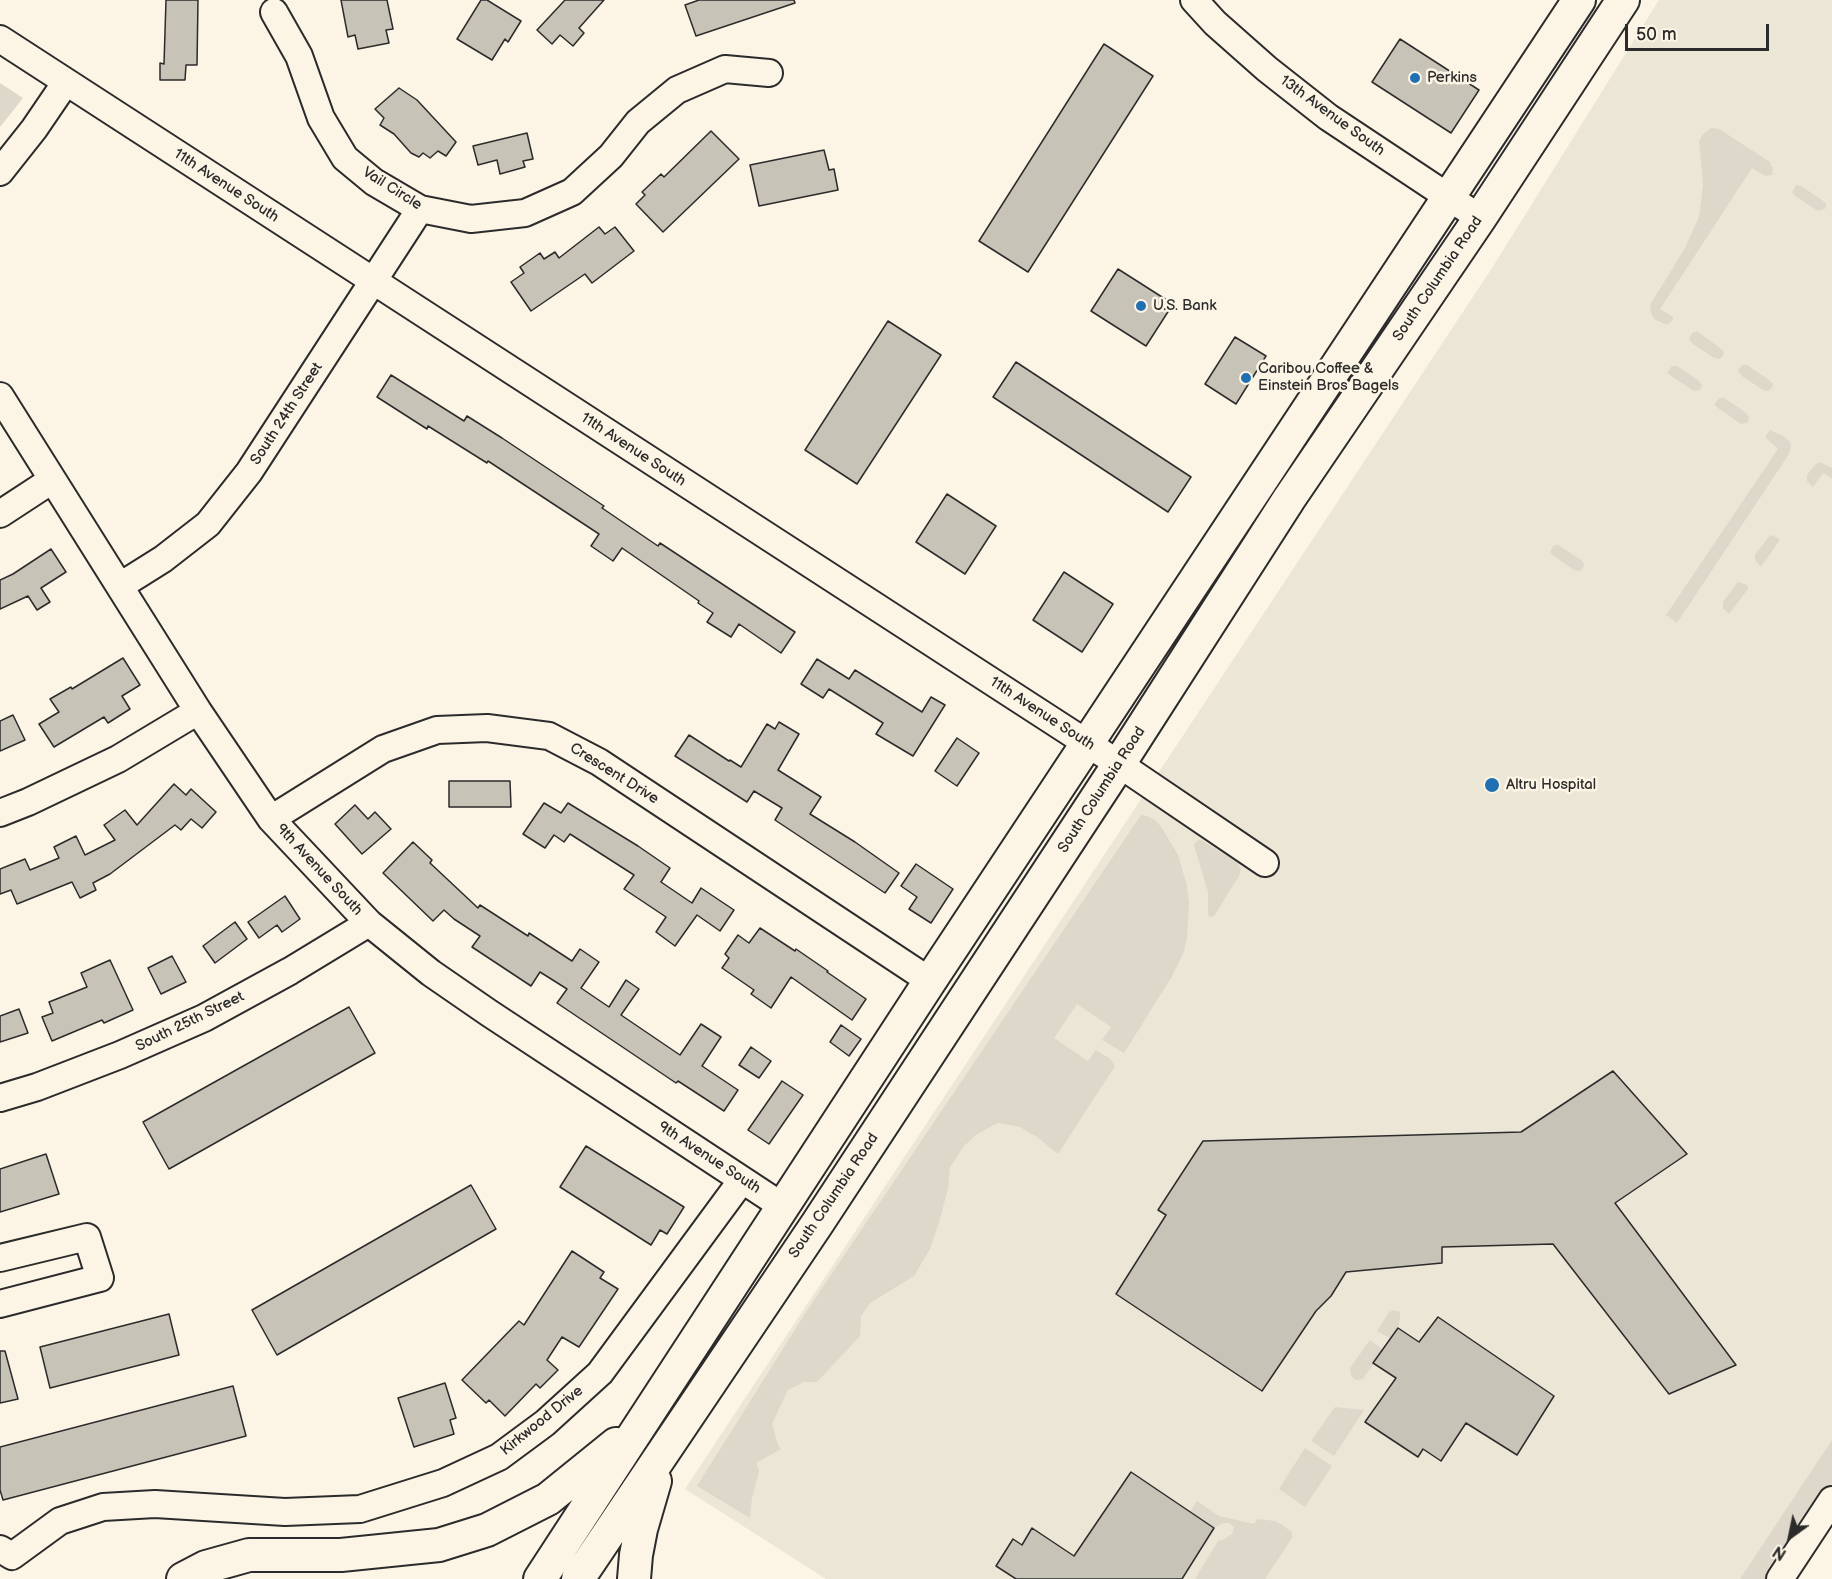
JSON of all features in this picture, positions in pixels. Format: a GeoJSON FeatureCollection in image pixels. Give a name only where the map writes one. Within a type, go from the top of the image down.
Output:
{"type":"FeatureCollection","features":[{"type":"Feature","properties":{"kind":"main road"},"geometry":{"type":"LineString","coordinates":[[540,1579],[930,981],[1579,0]]}},
{"type":"Feature","properties":{"kind":"main road","name":"South Columbia Road"},"geometry":{"type":"LineString","coordinates":[[578,1579],[1119,764],[1289,499],[1480,218],[1623,0]]}},
{"type":"Feature","properties":{"kind":"main road"},"geometry":{"type":"LineString","coordinates":[[768,1295],[781,1264],[787,1235],[788,1218],[782,1206]]}},
{"type":"Feature","properties":{"kind":"main road"},"geometry":{"type":"LineString","coordinates":[[183,1579],[206,1567],[249,1555],[341,1555],[374,1552],[439,1545],[487,1530],[548,1499],[606,1454],[643,1419]]}},
{"type":"Feature","properties":{"kind":"main road"},"geometry":{"type":"LineString","coordinates":[[634,1579],[636,1555],[651,1492],[673,1437]]}},
{"type":"Feature","properties":{"kind":"street","name":"13th Avenue South"},"geometry":{"type":"LineString","coordinates":[[1194,0],[1215,23],[1252,56],[1328,117],[1480,218]]}},
{"type":"Feature","properties":{"kind":"street","name":"Vail Circle"},"geometry":{"type":"LineString","coordinates":[[274,12],[299,56],[321,118],[345,158],[374,182],[420,209],[471,219],[525,213],[572,192],[611,156],[638,122],[677,90],[725,69],[769,73]]}},
{"type":"Feature","properties":{"kind":"street","name":"11th Avenue South"},"geometry":{"type":"LineString","coordinates":[[0,39],[1119,764],[1265,863]]}},
{"type":"Feature","properties":{"kind":"street"},"geometry":{"type":"LineString","coordinates":[[0,172],[34,129],[66,82]]}},
{"type":"Feature","properties":{"kind":"street","name":"South 24th Street"},"geometry":{"type":"LineString","coordinates":[[120,586],[163,560],[208,524],[249,471],[420,209]]}},
{"type":"Feature","properties":{"kind":"street","name":"9th Avenue South"},"geometry":{"type":"LineString","coordinates":[[0,396],[198,711],[271,819],[369,923],[441,980],[782,1206]]}},
{"type":"Feature","properties":{"kind":"street"},"geometry":{"type":"LineString","coordinates":[[0,514],[52,480]]}},
{"type":"Feature","properties":{"kind":"street"},"geometry":{"type":"LineString","coordinates":[[0,813],[118,759],[198,711]]}},
{"type":"Feature","properties":{"kind":"street","name":"Crescent Drive"},"geometry":{"type":"LineString","coordinates":[[271,819],[383,749],[437,730],[487,728],[549,736],[599,762],[930,981]]}},
{"type":"Feature","properties":{"kind":"street","name":"South 25th Street"},"geometry":{"type":"LineString","coordinates":[[0,1098],[37,1087],[120,1055],[204,1018],[290,971],[369,923]]}},
{"type":"Feature","properties":{"kind":"street","name":"Kirkwood Drive"},"geometry":{"type":"LineString","coordinates":[[6,1552],[60,1521],[103,1508],[155,1504],[285,1512],[360,1509],[443,1483],[499,1456],[545,1423],[600,1374],[742,1180]]}},
{"type":"Feature","properties":{"kind":"street"},"geometry":{"type":"LineString","coordinates":[[0,1258],[87,1237],[100,1278],[0,1304]]}},
{"type":"Feature","properties":{"kind":"street"},"geometry":{"type":"LineString","coordinates":[[1780,1579],[1832,1500]]}},
{"type":"Feature","properties":{"kind":"shaded area","name":"Altru Hospital"},"geometry":{"type":"Polygon","coordinates":[[[1659,0],[1832,0],[1832,1498],[1783,1579],[826,1579],[685,1489],[1492,268],[1659,0]]]}},
{"type":"Feature","properties":{"kind":"shaded area"},"geometry":{"type":"Polygon","coordinates":[[[0,83],[23,98],[0,127],[0,83]]]}},
{"type":"Feature","properties":{"kind":"shaded area"},"geometry":{"type":"Polygon","coordinates":[[[1711,128],[1719,129],[1770,162],[1772,175],[1766,176],[1752,168],[1660,309],[1673,317],[1667,325],[1654,319],[1650,305],[1685,248],[1699,217],[1703,185],[1699,141],[1703,134],[1711,128]]]}},
{"type":"Feature","properties":{"kind":"shaded area"},"geometry":{"type":"Polygon","coordinates":[[[1796,185],[1822,200],[1826,204],[1825,209],[1818,211],[1795,196],[1792,192],[1796,185]]]}},
{"type":"Feature","properties":{"kind":"shaded area"},"geometry":{"type":"Polygon","coordinates":[[[1693,332],[1698,332],[1720,348],[1724,352],[1723,356],[1719,359],[1714,358],[1693,344],[1689,339],[1693,332]]]}},
{"type":"Feature","properties":{"kind":"shaded area"},"geometry":{"type":"Polygon","coordinates":[[[1742,365],[1747,365],[1769,380],[1773,384],[1772,388],[1768,391],[1763,390],[1742,376],[1738,371],[1742,365]]]}},
{"type":"Feature","properties":{"kind":"shaded area"},"geometry":{"type":"Polygon","coordinates":[[[1672,366],[1677,366],[1698,380],[1702,385],[1700,390],[1694,391],[1667,373],[1672,366]]]}},
{"type":"Feature","properties":{"kind":"shaded area"},"geometry":{"type":"Polygon","coordinates":[[[1719,398],[1724,398],[1745,412],[1749,417],[1748,422],[1741,424],[1714,405],[1719,398]]]}},
{"type":"Feature","properties":{"kind":"shaded area"},"geometry":{"type":"Polygon","coordinates":[[[1770,430],[1790,442],[1789,454],[1677,623],[1666,615],[1778,449],[1765,437],[1770,430]]]}},
{"type":"Feature","properties":{"kind":"shaded area"},"geometry":{"type":"Polygon","coordinates":[[[1820,462],[1832,468],[1832,478],[1823,473],[1813,487],[1807,481],[1807,475],[1820,462]]]}},
{"type":"Feature","properties":{"kind":"shaded area"},"geometry":{"type":"Polygon","coordinates":[[[1770,535],[1779,538],[1779,541],[1761,567],[1755,560],[1755,555],[1770,535]]]}},
{"type":"Feature","properties":{"kind":"shaded area"},"geometry":{"type":"Polygon","coordinates":[[[1554,545],[1558,545],[1581,560],[1584,564],[1583,568],[1580,571],[1574,570],[1554,556],[1550,552],[1554,545]]]}},
{"type":"Feature","properties":{"kind":"shaded area"},"geometry":{"type":"Polygon","coordinates":[[[1738,582],[1747,585],[1748,589],[1729,614],[1723,608],[1723,602],[1738,582]]]}},
{"type":"Feature","properties":{"kind":"shaded area"},"geometry":{"type":"Polygon","coordinates":[[[1141,815],[1155,820],[1178,855],[1187,886],[1189,904],[1184,952],[1171,978],[1124,1053],[1102,1040],[1111,1027],[1077,1004],[1054,1038],[1088,1061],[1096,1050],[1109,1058],[1115,1066],[1058,1154],[1020,1127],[998,1123],[977,1134],[964,1146],[950,1167],[948,1188],[940,1219],[930,1249],[914,1276],[870,1303],[861,1316],[860,1336],[817,1382],[804,1382],[788,1390],[772,1424],[781,1449],[756,1463],[759,1471],[750,1518],[697,1486],[806,1312],[1141,815]]]}},
{"type":"Feature","properties":{"kind":"shaded area"},"geometry":{"type":"Polygon","coordinates":[[[1201,840],[1237,862],[1241,869],[1214,916],[1210,917],[1208,892],[1194,845],[1201,840]]]}},
{"type":"Feature","properties":{"kind":"shaded area"},"geometry":{"type":"Polygon","coordinates":[[[1394,1310],[1400,1312],[1400,1319],[1398,1328],[1391,1339],[1377,1331],[1389,1312],[1394,1310]]]}},
{"type":"Feature","properties":{"kind":"shaded area"},"geometry":{"type":"Polygon","coordinates":[[[1370,1340],[1383,1350],[1363,1379],[1356,1380],[1351,1376],[1350,1368],[1370,1340]]]}},
{"type":"Feature","properties":{"kind":"shaded area"},"geometry":{"type":"Polygon","coordinates":[[[1335,1407],[1364,1410],[1334,1456],[1311,1441],[1335,1407]]]}},
{"type":"Feature","properties":{"kind":"shaded area"},"geometry":{"type":"Polygon","coordinates":[[[1832,1440],[1832,1483],[1769,1579],[1740,1579],[1832,1440]]]}},
{"type":"Feature","properties":{"kind":"shaded area"},"geometry":{"type":"Polygon","coordinates":[[[1305,1448],[1332,1466],[1305,1507],[1279,1489],[1305,1448]]]}},
{"type":"Feature","properties":{"kind":"shaded area"},"geometry":{"type":"Polygon","coordinates":[[[1197,1501],[1219,1516],[1254,1524],[1257,1519],[1276,1521],[1292,1532],[1292,1538],[1265,1579],[1195,1579],[1218,1541],[1232,1534],[1234,1527],[1229,1523],[1223,1523],[1214,1528],[1190,1512],[1197,1501]]]}},
{"type":"Feature","properties":{"kind":"building"},"geometry":{"type":"Polygon","coordinates":[[[166,0],[198,0],[197,65],[186,65],[185,80],[160,80],[160,63],[164,64],[166,0]]]}},
{"type":"Feature","properties":{"kind":"building"},"geometry":{"type":"Polygon","coordinates":[[[341,0],[387,0],[393,29],[386,30],[389,43],[358,49],[355,35],[348,37],[341,0]]]}},
{"type":"Feature","properties":{"kind":"building"},"geometry":{"type":"Polygon","coordinates":[[[481,0],[487,0],[521,21],[508,42],[505,39],[492,60],[457,39],[481,0]]]}},
{"type":"Feature","properties":{"kind":"building"},"geometry":{"type":"Polygon","coordinates":[[[565,0],[604,0],[579,28],[584,33],[573,46],[560,35],[552,44],[537,30],[565,0]]]}},
{"type":"Feature","properties":{"kind":"building"},"geometry":{"type":"Polygon","coordinates":[[[699,0],[794,0],[795,3],[696,36],[685,5],[699,0]]]}},
{"type":"Feature","properties":{"kind":"building"},"geometry":{"type":"Polygon","coordinates":[[[1400,39],[1479,90],[1451,133],[1372,82],[1400,39]]]}},
{"type":"Feature","properties":{"kind":"building"},"geometry":{"type":"Polygon","coordinates":[[[1104,44],[1153,76],[1028,272],[979,241],[1104,44]]]}},
{"type":"Feature","properties":{"kind":"building"},"geometry":{"type":"Polygon","coordinates":[[[399,88],[417,100],[456,142],[446,156],[438,151],[430,158],[423,153],[419,157],[411,153],[394,134],[380,125],[384,118],[375,109],[399,88]]]}},
{"type":"Feature","properties":{"kind":"building"},"geometry":{"type":"Polygon","coordinates":[[[711,131],[739,159],[663,232],[636,204],[645,195],[642,192],[661,174],[664,177],[711,131]]]}},
{"type":"Feature","properties":{"kind":"building"},"geometry":{"type":"Polygon","coordinates":[[[527,133],[533,159],[523,161],[525,167],[500,174],[497,160],[478,165],[473,146],[527,133]]]}},
{"type":"Feature","properties":{"kind":"building"},"geometry":{"type":"Polygon","coordinates":[[[824,150],[829,170],[834,169],[838,190],[759,206],[750,165],[824,150]]]}},
{"type":"Feature","properties":{"kind":"building"},"geometry":{"type":"Polygon","coordinates":[[[599,227],[605,234],[615,227],[634,251],[592,283],[585,274],[531,311],[511,282],[524,273],[520,267],[540,253],[544,259],[555,252],[559,258],[599,227]]]}},
{"type":"Feature","properties":{"kind":"building"},"geometry":{"type":"Polygon","coordinates":[[[1118,269],[1173,304],[1146,346],[1091,311],[1118,269]]]}},
{"type":"Feature","properties":{"kind":"building"},"geometry":{"type":"Polygon","coordinates":[[[888,321],[941,355],[857,484],[805,450],[888,321]]]}},
{"type":"Feature","properties":{"kind":"building"},"geometry":{"type":"Polygon","coordinates":[[[1235,337],[1266,356],[1236,404],[1205,384],[1235,337]]]}},
{"type":"Feature","properties":{"kind":"building"},"geometry":{"type":"Polygon","coordinates":[[[1016,362],[1191,477],[1168,512],[993,397],[1016,362]]]}},
{"type":"Feature","properties":{"kind":"building"},"geometry":{"type":"Polygon","coordinates":[[[391,375],[464,421],[467,416],[502,438],[604,506],[602,508],[658,546],[660,543],[795,632],[781,653],[739,624],[731,637],[707,622],[713,613],[622,548],[613,561],[591,546],[599,534],[488,461],[487,463],[428,426],[427,429],[377,397],[391,375]]]}},
{"type":"Feature","properties":{"kind":"building"},"geometry":{"type":"Polygon","coordinates":[[[947,494],[996,526],[965,574],[916,542],[947,494]]]}},
{"type":"Feature","properties":{"kind":"building"},"geometry":{"type":"Polygon","coordinates":[[[51,549],[66,572],[41,588],[50,602],[37,610],[28,596],[0,609],[0,580],[51,549]]]}},
{"type":"Feature","properties":{"kind":"building"},"geometry":{"type":"Polygon","coordinates":[[[1064,572],[1113,604],[1082,652],[1033,620],[1064,572]]]}},
{"type":"Feature","properties":{"kind":"building"},"geometry":{"type":"Polygon","coordinates":[[[123,658],[140,685],[122,696],[130,709],[108,723],[104,717],[54,747],[39,724],[59,712],[50,699],[71,687],[72,689],[123,658]]]}},
{"type":"Feature","properties":{"kind":"building"},"geometry":{"type":"Polygon","coordinates":[[[817,659],[849,679],[855,670],[922,712],[931,697],[945,705],[913,756],[876,734],[883,723],[829,689],[823,698],[801,684],[817,659]]]}},
{"type":"Feature","properties":{"kind":"building"},"geometry":{"type":"Polygon","coordinates":[[[13,715],[25,740],[0,751],[0,721],[13,715]]]}},
{"type":"Feature","properties":{"kind":"building"},"geometry":{"type":"Polygon","coordinates":[[[779,722],[799,734],[778,770],[821,797],[810,814],[899,873],[885,893],[775,820],[782,808],[754,791],[747,802],[675,756],[689,735],[741,767],[767,724],[775,729],[779,722]]]}},
{"type":"Feature","properties":{"kind":"building"},"geometry":{"type":"Polygon","coordinates":[[[957,738],[979,753],[957,786],[935,771],[957,738]]]}},
{"type":"Feature","properties":{"kind":"building"},"geometry":{"type":"Polygon","coordinates":[[[449,781],[510,781],[511,807],[449,807],[449,781]]]}},
{"type":"Feature","properties":{"kind":"building"},"geometry":{"type":"Polygon","coordinates":[[[174,784],[186,795],[191,789],[216,812],[202,828],[191,819],[181,830],[175,825],[110,874],[93,883],[96,890],[80,898],[72,882],[17,904],[11,890],[0,894],[0,869],[25,859],[30,870],[59,858],[54,847],[76,836],[85,855],[115,840],[104,825],[125,810],[137,825],[174,784]]]}},
{"type":"Feature","properties":{"kind":"building"},"geometry":{"type":"Polygon","coordinates":[[[544,803],[561,813],[568,803],[638,846],[670,868],[661,882],[692,903],[701,888],[734,910],[720,931],[697,915],[675,946],[656,932],[666,917],[624,889],[634,875],[570,834],[564,842],[554,835],[545,848],[523,834],[544,803]]]}},
{"type":"Feature","properties":{"kind":"building"},"geometry":{"type":"Polygon","coordinates":[[[355,805],[368,819],[375,812],[391,829],[362,854],[335,824],[355,805]]]}},
{"type":"Feature","properties":{"kind":"building"},"geometry":{"type":"Polygon","coordinates":[[[413,842],[432,860],[430,863],[478,908],[480,905],[572,961],[580,949],[599,962],[581,988],[609,1007],[626,980],[639,989],[621,1015],[680,1055],[701,1024],[721,1037],[702,1066],[738,1090],[724,1111],[678,1081],[676,1083],[557,1003],[567,989],[540,972],[531,986],[472,947],[480,936],[444,910],[433,921],[383,873],[413,842]]]}},
{"type":"Feature","properties":{"kind":"building"},"geometry":{"type":"Polygon","coordinates":[[[916,864],[953,889],[931,923],[909,909],[917,897],[901,886],[916,864]]]}},
{"type":"Feature","properties":{"kind":"building"},"geometry":{"type":"Polygon","coordinates":[[[285,896],[300,919],[282,932],[277,925],[259,938],[248,922],[285,896]]]}},
{"type":"Feature","properties":{"kind":"building"},"geometry":{"type":"Polygon","coordinates":[[[235,922],[247,939],[215,963],[203,946],[235,922]]]}},
{"type":"Feature","properties":{"kind":"building"},"geometry":{"type":"Polygon","coordinates":[[[760,928],[795,951],[796,949],[866,999],[852,1020],[791,977],[771,1008],[751,994],[754,990],[722,968],[729,958],[725,954],[738,935],[749,943],[760,928]]]}},
{"type":"Feature","properties":{"kind":"building"},"geometry":{"type":"Polygon","coordinates":[[[172,956],[186,982],[161,994],[148,968],[172,956]]]}},
{"type":"Feature","properties":{"kind":"building"},"geometry":{"type":"Polygon","coordinates":[[[110,960],[133,1010],[52,1041],[42,1017],[53,1013],[49,1002],[87,987],[81,973],[110,960]]]}},
{"type":"Feature","properties":{"kind":"building"},"geometry":{"type":"Polygon","coordinates":[[[349,1007],[375,1053],[169,1169],[143,1122],[349,1007]]]}},
{"type":"Feature","properties":{"kind":"building"},"geometry":{"type":"Polygon","coordinates":[[[19,1009],[28,1033],[0,1042],[0,1016],[19,1009]]]}},
{"type":"Feature","properties":{"kind":"building"},"geometry":{"type":"Polygon","coordinates":[[[841,1025],[861,1039],[849,1056],[830,1042],[841,1025]]]}},
{"type":"Feature","properties":{"kind":"building"},"geometry":{"type":"Polygon","coordinates":[[[751,1047],[771,1061],[759,1078],[739,1065],[751,1047]]]}},
{"type":"Feature","properties":{"kind":"building"},"geometry":{"type":"Polygon","coordinates":[[[1613,1071],[1687,1154],[1615,1203],[1736,1365],[1669,1394],[1553,1244],[1442,1247],[1442,1263],[1346,1272],[1331,1296],[1316,1311],[1262,1391],[1116,1294],[1166,1215],[1158,1210],[1203,1141],[1521,1132],[1613,1071]]]}},
{"type":"Feature","properties":{"kind":"building"},"geometry":{"type":"Polygon","coordinates":[[[782,1081],[803,1095],[769,1144],[748,1130],[782,1081]]]}},
{"type":"Feature","properties":{"kind":"building"},"geometry":{"type":"Polygon","coordinates":[[[586,1146],[684,1207],[667,1234],[660,1230],[651,1245],[560,1187],[586,1146]]]}},
{"type":"Feature","properties":{"kind":"building"},"geometry":{"type":"Polygon","coordinates":[[[46,1154],[59,1194],[0,1212],[0,1169],[46,1154]]]}},
{"type":"Feature","properties":{"kind":"building"},"geometry":{"type":"Polygon","coordinates":[[[471,1185],[496,1229],[277,1355],[252,1310],[471,1185]]]}},
{"type":"Feature","properties":{"kind":"building"},"geometry":{"type":"Polygon","coordinates":[[[572,1251],[604,1272],[600,1278],[618,1289],[579,1347],[562,1337],[547,1360],[558,1370],[540,1388],[536,1384],[505,1416],[489,1400],[486,1403],[462,1380],[519,1321],[524,1325],[572,1251]]]}},
{"type":"Feature","properties":{"kind":"building"},"geometry":{"type":"Polygon","coordinates":[[[169,1314],[179,1355],[50,1388],[40,1347],[169,1314]]]}},
{"type":"Feature","properties":{"kind":"building"},"geometry":{"type":"Polygon","coordinates":[[[1438,1317],[1554,1396],[1517,1455],[1466,1423],[1441,1461],[1423,1449],[1418,1457],[1365,1422],[1396,1378],[1373,1363],[1398,1328],[1419,1342],[1438,1317]]]}},
{"type":"Feature","properties":{"kind":"building"},"geometry":{"type":"Polygon","coordinates":[[[0,1351],[5,1351],[18,1399],[0,1403],[0,1351]]]}},
{"type":"Feature","properties":{"kind":"building"},"geometry":{"type":"Polygon","coordinates":[[[445,1383],[456,1418],[450,1420],[454,1434],[414,1447],[398,1398],[445,1383]]]}},
{"type":"Feature","properties":{"kind":"building"},"geometry":{"type":"Polygon","coordinates":[[[233,1386],[246,1436],[3,1500],[0,1490],[0,1447],[233,1386]]]}},
{"type":"Feature","properties":{"kind":"building"},"geometry":{"type":"Polygon","coordinates":[[[1131,1472],[1214,1528],[1182,1579],[1016,1579],[996,1566],[1013,1539],[1022,1545],[1032,1528],[1074,1556],[1131,1472]]]}},
{"type":"Feature","properties":{"kind":"place","name":"Perkins"},"geometry":{"type":"Point","coordinates":[1415,78]}},
{"type":"Feature","properties":{"kind":"place","name":"U.S. Bank"},"geometry":{"type":"Point","coordinates":[1141,306]}},
{"type":"Feature","properties":{"kind":"place","name":"Caribou Coffee & Einstein Bros Bagels"},"geometry":{"type":"Point","coordinates":[1246,378]}},
{"type":"Feature","properties":{"kind":"place","name":"Altru Hospital"},"geometry":{"type":"Point","coordinates":[1492,785]}}]}
